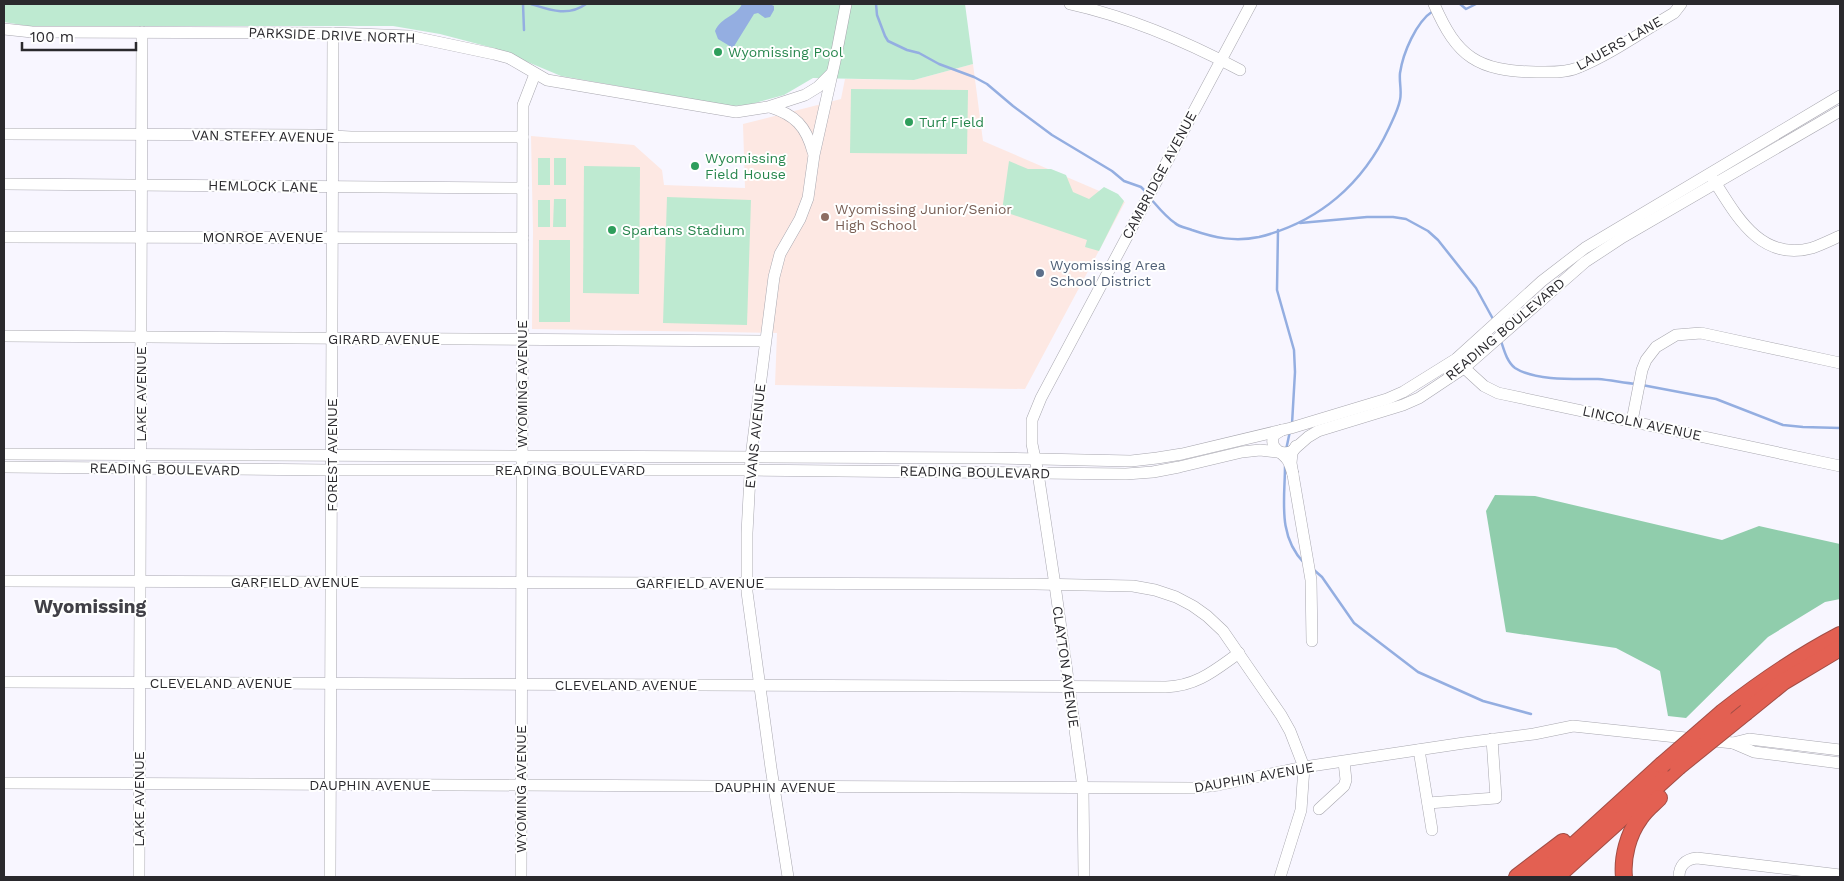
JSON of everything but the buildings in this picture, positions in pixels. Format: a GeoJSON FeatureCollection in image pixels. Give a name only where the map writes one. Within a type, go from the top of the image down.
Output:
{"type":"FeatureCollection","features":[{"type":"Feature","properties":{"kind":"highway"},"geometry":{"type":"LineString","coordinates":[[1624,877],[1627,847],[1640,818],[1675,767],[1723,712],[1793,661],[1840,635]]}},
{"type":"Feature","properties":{"kind":"highway"},"geometry":{"type":"LineString","coordinates":[[1556,877],[1675,767],[1783,682],[1840,648]]}},
{"type":"Feature","properties":{"kind":"highway"},"geometry":{"type":"LineString","coordinates":[[1517,877],[1635,788],[1675,767]]}},
{"type":"Feature","properties":{"kind":"highway"},"geometry":{"type":"LineString","coordinates":[[1539,877],[1635,788]]}},
{"type":"Feature","properties":{"kind":"street","name":"EVANS AVENUE"},"geometry":{"type":"LineString","coordinates":[[788,877],[747,583],[750,470],[765,342],[777,262],[805,208],[814,155],[846,4]]}},
{"type":"Feature","properties":{"kind":"street"},"geometry":{"type":"LineString","coordinates":[[1070,4],[1134,23],[1240,70]]}},
{"type":"Feature","properties":{"kind":"street","name":"CAMBRIDGE AVENUE"},"geometry":{"type":"LineString","coordinates":[[1035,458],[1031,432],[1035,408],[1251,4]]}},
{"type":"Feature","properties":{"kind":"street","name":"LAUERS LANE"},"geometry":{"type":"LineString","coordinates":[[1434,4],[1450,36],[1470,57],[1490,67],[1504,70],[1551,72],[1575,69],[1595,60],[1674,13],[1682,4]]}},
{"type":"Feature","properties":{"kind":"street","name":"PARKSIDE DRIVE NORTH"},"geometry":{"type":"LineString","coordinates":[[4,29],[32,32],[390,34],[435,41],[509,58],[547,80],[722,110],[743,111],[768,107],[805,95],[818,87],[832,73]]}},
{"type":"Feature","properties":{"kind":"street","name":"LAKE AVENUE"},"geometry":{"type":"LineString","coordinates":[[139,877],[142,32]]}},
{"type":"Feature","properties":{"kind":"street","name":"FOREST AVENUE"},"geometry":{"type":"LineString","coordinates":[[330,877],[332,34]]}},
{"type":"Feature","properties":{"kind":"street","name":"WYOMING AVENUE"},"geometry":{"type":"LineString","coordinates":[[521,877],[523,105],[535,74]]}},
{"type":"Feature","properties":{"kind":"street","name":"READING BOULEVARD"},"geometry":{"type":"LineString","coordinates":[[4,454],[1035,458],[1131,461],[1182,454],[1282,430],[1395,396],[1414,386],[1456,359],[1542,281],[1585,248],[1840,96]]}},
{"type":"Feature","properties":{"kind":"street"},"geometry":{"type":"LineString","coordinates":[[768,107],[785,112],[800,124],[810,138],[814,155]]}},
{"type":"Feature","properties":{"kind":"street","name":"READING BOULEVARD"},"geometry":{"type":"LineString","coordinates":[[4,467],[331,470],[750,470],[1126,474],[1153,472],[1242,452],[1260,450],[1286,454],[1318,431],[1403,405],[1419,398],[1464,368],[1584,262],[1840,111]]}},
{"type":"Feature","properties":{"kind":"street","name":"VAN STEFFY AVENUE"},"geometry":{"type":"LineString","coordinates":[[4,134],[523,137]]}},
{"type":"Feature","properties":{"kind":"street"},"geometry":{"type":"LineString","coordinates":[[1710,173],[1744,226],[1756,237],[1774,247],[1795,250],[1812,248],[1840,236]]}},
{"type":"Feature","properties":{"kind":"street","name":"HEMLOCK LANE"},"geometry":{"type":"LineString","coordinates":[[4,184],[523,188]]}},
{"type":"Feature","properties":{"kind":"street","name":"MONROE AVENUE"},"geometry":{"type":"LineString","coordinates":[[4,237],[523,238]]}},
{"type":"Feature","properties":{"kind":"street"},"geometry":{"type":"LineString","coordinates":[[1632,421],[1642,370],[1646,360],[1656,347],[1676,335],[1701,333],[1840,363]]}},
{"type":"Feature","properties":{"kind":"street","name":"GIRARD AVENUE"},"geometry":{"type":"LineString","coordinates":[[4,336],[765,342]]}},
{"type":"Feature","properties":{"kind":"street","name":"LINCOLN AVENUE"},"geometry":{"type":"LineString","coordinates":[[1456,359],[1484,386],[1498,393],[1840,466]]}},
{"type":"Feature","properties":{"kind":"street"},"geometry":{"type":"LineString","coordinates":[[1293,474],[1289,463],[1275,448],[1272,441],[1274,434],[1282,430],[1289,430],[1295,434],[1297,441],[1291,458],[1311,580],[1312,641]]}},
{"type":"Feature","properties":{"kind":"street","name":"CLAYTON AVENUE"},"geometry":{"type":"LineString","coordinates":[[1035,458],[1055,585],[1083,788],[1084,877]]}},
{"type":"Feature","properties":{"kind":"street","name":"GARFIELD AVENUE"},"geometry":{"type":"LineString","coordinates":[[4,581],[1133,586],[1170,594],[1183,600],[1207,616],[1223,631],[1240,653],[1286,724],[1304,767]]}},
{"type":"Feature","properties":{"kind":"street","name":"CLEVELAND AVENUE"},"geometry":{"type":"LineString","coordinates":[[4,682],[1166,687],[1188,685],[1240,653]]}},
{"type":"Feature","properties":{"kind":"street","name":"DAUPHIN AVENUE"},"geometry":{"type":"LineString","coordinates":[[4,783],[1208,787],[1304,767],[1542,733],[1573,726],[1733,743]]}},
{"type":"Feature","properties":{"kind":"street"},"geometry":{"type":"LineString","coordinates":[[1428,803],[1496,798],[1492,739]]}},
{"type":"Feature","properties":{"kind":"street"},"geometry":{"type":"LineString","coordinates":[[1733,743],[1749,739],[1840,750]]}},
{"type":"Feature","properties":{"kind":"street"},"geometry":{"type":"LineString","coordinates":[[1733,743],[1754,752],[1840,763]]}},
{"type":"Feature","properties":{"kind":"street"},"geometry":{"type":"LineString","coordinates":[[1419,750],[1432,830]]}},
{"type":"Feature","properties":{"kind":"street"},"geometry":{"type":"LineString","coordinates":[[1319,809],[1344,786],[1346,780],[1344,762]]}},
{"type":"Feature","properties":{"kind":"street"},"geometry":{"type":"LineString","coordinates":[[1280,877],[1301,810],[1304,767]]}},
{"type":"Feature","properties":{"kind":"street"},"geometry":{"type":"LineString","coordinates":[[1678,877],[1681,866],[1686,861],[1696,858],[1840,875]]}},
{"type":"Feature","properties":{"kind":"shaded area","name":"Wyomissing Junior/Senior High School"},"geometry":{"type":"Polygon","coordinates":[[[973,64],[983,141],[1125,202],[1025,389],[775,385],[777,333],[532,329],[533,232],[531,136],[634,145],[662,170],[664,185],[745,188],[743,124],[841,99],[845,79],[914,80],[973,64]]]}},
{"type":"Feature","properties":{"kind":"green space"},"geometry":{"type":"Polygon","coordinates":[[[4,4],[965,4],[973,64],[914,80],[813,78],[784,95],[748,105],[732,106],[561,76],[497,49],[440,34],[393,26],[28,26],[4,22],[4,4]]]}},
{"type":"Feature","properties":{"kind":"green space","name":"Turf Field"},"geometry":{"type":"Polygon","coordinates":[[[851,89],[968,90],[967,154],[850,153],[851,89]]]}},
{"type":"Feature","properties":{"kind":"green space"},"geometry":{"type":"Polygon","coordinates":[[[538,158],[550,158],[550,185],[538,185],[538,158]]]}},
{"type":"Feature","properties":{"kind":"green space"},"geometry":{"type":"Polygon","coordinates":[[[554,158],[566,158],[566,185],[554,185],[554,158]]]}},
{"type":"Feature","properties":{"kind":"green space"},"geometry":{"type":"Polygon","coordinates":[[[1009,161],[1028,169],[1051,169],[1066,175],[1073,192],[1089,199],[1104,187],[1118,194],[1124,201],[1099,251],[1085,247],[1087,240],[1002,211],[1009,161]]]}},
{"type":"Feature","properties":{"kind":"green space","name":"Spartans Stadium"},"geometry":{"type":"Polygon","coordinates":[[[584,166],[640,167],[639,294],[583,293],[584,166]]]}},
{"type":"Feature","properties":{"kind":"green space"},"geometry":{"type":"Polygon","coordinates":[[[667,197],[751,200],[747,325],[663,323],[667,197]]]}},
{"type":"Feature","properties":{"kind":"green space"},"geometry":{"type":"Polygon","coordinates":[[[554,199],[566,199],[566,227],[553,227],[554,199]]]}},
{"type":"Feature","properties":{"kind":"green space"},"geometry":{"type":"Polygon","coordinates":[[[538,200],[550,200],[550,227],[538,227],[538,200]]]}},
{"type":"Feature","properties":{"kind":"green space"},"geometry":{"type":"Polygon","coordinates":[[[539,240],[570,240],[570,322],[539,322],[539,240]]]}},
{"type":"Feature","properties":{"kind":"green space"},"geometry":{"type":"Polygon","coordinates":[[[1495,495],[1535,496],[1722,540],[1759,526],[1840,544],[1840,599],[1825,602],[1768,637],[1686,718],[1668,716],[1660,671],[1616,648],[1506,632],[1486,511],[1495,495]]]}},
{"type":"Feature","properties":{"kind":"water"},"geometry":{"type":"Polygon","coordinates":[[[742,4],[770,4],[774,6],[774,10],[770,17],[765,18],[758,13],[754,14],[733,48],[718,39],[715,31],[721,22],[736,12],[742,4]]]}},
{"type":"Feature","properties":{"kind":"waterway"},"geometry":{"type":"LineString","coordinates":[[523,4],[524,30]]}},
{"type":"Feature","properties":{"kind":"waterway"},"geometry":{"type":"LineString","coordinates":[[531,4],[559,11],[572,10],[586,4]]}},
{"type":"Feature","properties":{"kind":"waterway"},"geometry":{"type":"LineString","coordinates":[[876,4],[877,15],[888,41],[987,84],[1052,135],[1112,171],[1124,181],[1141,187],[1146,192]]}},
{"type":"Feature","properties":{"kind":"waterway"},"geometry":{"type":"LineString","coordinates":[[1460,4],[1466,9],[1476,4]]}},
{"type":"Feature","properties":{"kind":"waterway"},"geometry":{"type":"LineString","coordinates":[[1151,199],[1165,215],[1179,226],[1209,235],[1233,239],[1259,237],[1281,230],[1301,222],[1320,211],[1352,183],[1366,167],[1378,148],[1399,104],[1401,93],[1400,73],[1407,47],[1421,23],[1433,11]]}},
{"type":"Feature","properties":{"kind":"waterway"},"geometry":{"type":"LineString","coordinates":[[1300,223],[1367,217],[1406,219],[1428,231],[1438,240],[1476,288],[1493,319]]}},
{"type":"Feature","properties":{"kind":"waterway"},"geometry":{"type":"LineString","coordinates":[[1278,230],[1277,290],[1294,350],[1295,372],[1292,424]]}},
{"type":"Feature","properties":{"kind":"waterway"},"geometry":{"type":"LineString","coordinates":[[1501,341],[1510,363],[1523,372],[1544,377],[1598,379],[1637,384]]}},
{"type":"Feature","properties":{"kind":"waterway"},"geometry":{"type":"LineString","coordinates":[[1642,385],[1716,399],[1783,425],[1840,428]]}},
{"type":"Feature","properties":{"kind":"waterway"},"geometry":{"type":"LineString","coordinates":[[1286,450],[1290,431]]}},
{"type":"Feature","properties":{"kind":"waterway"},"geometry":{"type":"LineString","coordinates":[[1285,466],[1284,516],[1286,529],[1295,552],[1304,563]]}},
{"type":"Feature","properties":{"kind":"waterway"},"geometry":{"type":"LineString","coordinates":[[1314,570],[1322,577],[1354,623],[1418,672],[1483,701],[1531,714]]}},
{"type":"Feature","properties":{"kind":"place","name":"Wyomissing Pool"},"geometry":{"type":"Point","coordinates":[718,52]}},
{"type":"Feature","properties":{"kind":"place","name":"Turf Field"},"geometry":{"type":"Point","coordinates":[909,122]}},
{"type":"Feature","properties":{"kind":"place","name":"Wyomissing Field House"},"geometry":{"type":"Point","coordinates":[695,166]}},
{"type":"Feature","properties":{"kind":"place","name":"Wyomissing Junior/Senior High School"},"geometry":{"type":"Point","coordinates":[825,217]}},
{"type":"Feature","properties":{"kind":"place","name":"Spartans Stadium"},"geometry":{"type":"Point","coordinates":[612,230]}},
{"type":"Feature","properties":{"kind":"place","name":"Wyomissing Area School District"},"geometry":{"type":"Point","coordinates":[1040,273]}},
{"type":"Feature","properties":{"kind":"district","name":"Wyomissing"},"geometry":{"type":"Point","coordinates":[90,606]}}]}
